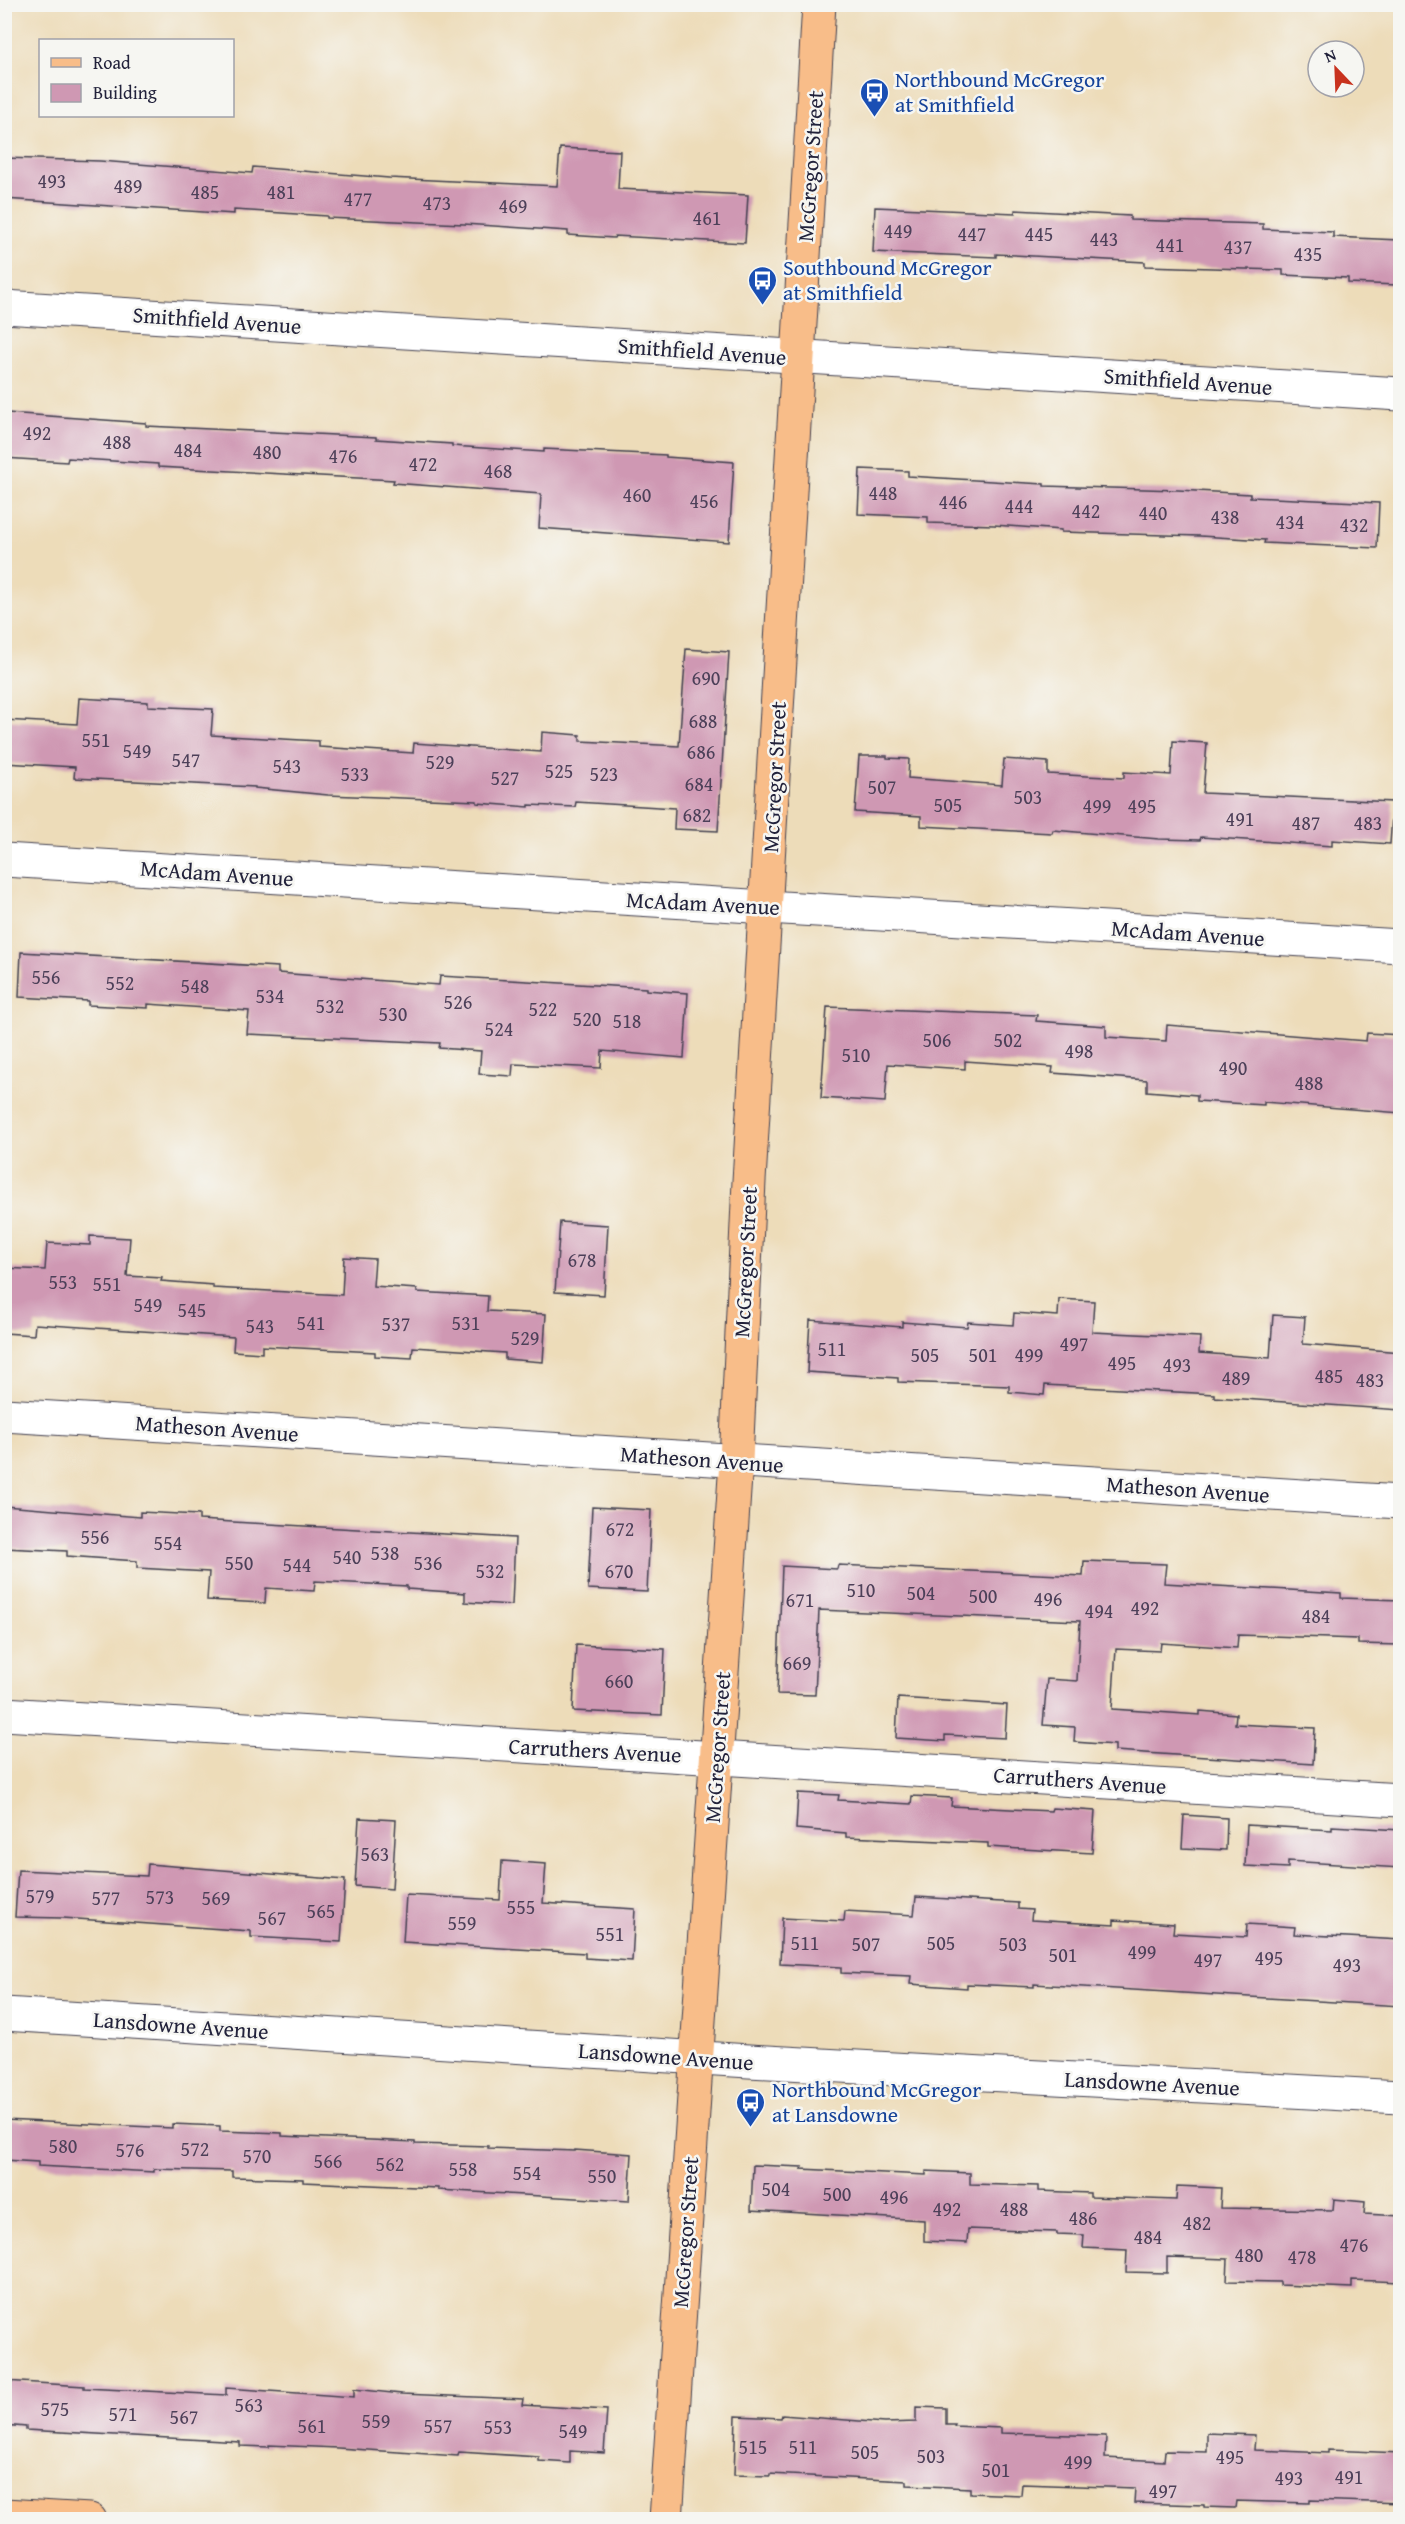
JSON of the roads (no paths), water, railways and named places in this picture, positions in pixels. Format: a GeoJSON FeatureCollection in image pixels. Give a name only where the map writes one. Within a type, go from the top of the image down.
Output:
{"type":"FeatureCollection","features":[{"type":"Feature","properties":{"kind":"main road","name":"McGregor Street"},"geometry":{"type":"LineString","coordinates":[[666,2520],[736,1461],[749,1181],[819,4]]}},
{"type":"Feature","properties":{"kind":"main road"},"geometry":{"type":"LineString","coordinates":[[4,2515],[90,2520]]}},
{"type":"Feature","properties":{"kind":"street","name":"Smithfield Avenue"},"geometry":{"type":"LineString","coordinates":[[4,307],[1401,394]]}},
{"type":"Feature","properties":{"kind":"street","name":"McAdam Avenue"},"geometry":{"type":"LineString","coordinates":[[4,860],[1401,946]]}},
{"type":"Feature","properties":{"kind":"street","name":"Matheson Avenue"},"geometry":{"type":"LineString","coordinates":[[4,1414],[1401,1502]]}},
{"type":"Feature","properties":{"kind":"street","name":"Carruthers Avenue"},"geometry":{"type":"LineString","coordinates":[[4,1714],[1401,1800]]}},
{"type":"Feature","properties":{"kind":"street","name":"Lansdowne Avenue"},"geometry":{"type":"LineString","coordinates":[[4,2014],[697,2058],[1401,2097]]}},
{"type":"Feature","properties":{"kind":"place","name":"Northbound McGregor at Smithfield"},"geometry":{"type":"Point","coordinates":[874,118]}},
{"type":"Feature","properties":{"kind":"place","name":"Southbound McGregor at Smithfield"},"geometry":{"type":"Point","coordinates":[762,306]}},
{"type":"Feature","properties":{"kind":"place","name":"Northbound McGregor at Lansdowne"},"geometry":{"type":"Point","coordinates":[751,2128]}}]}
